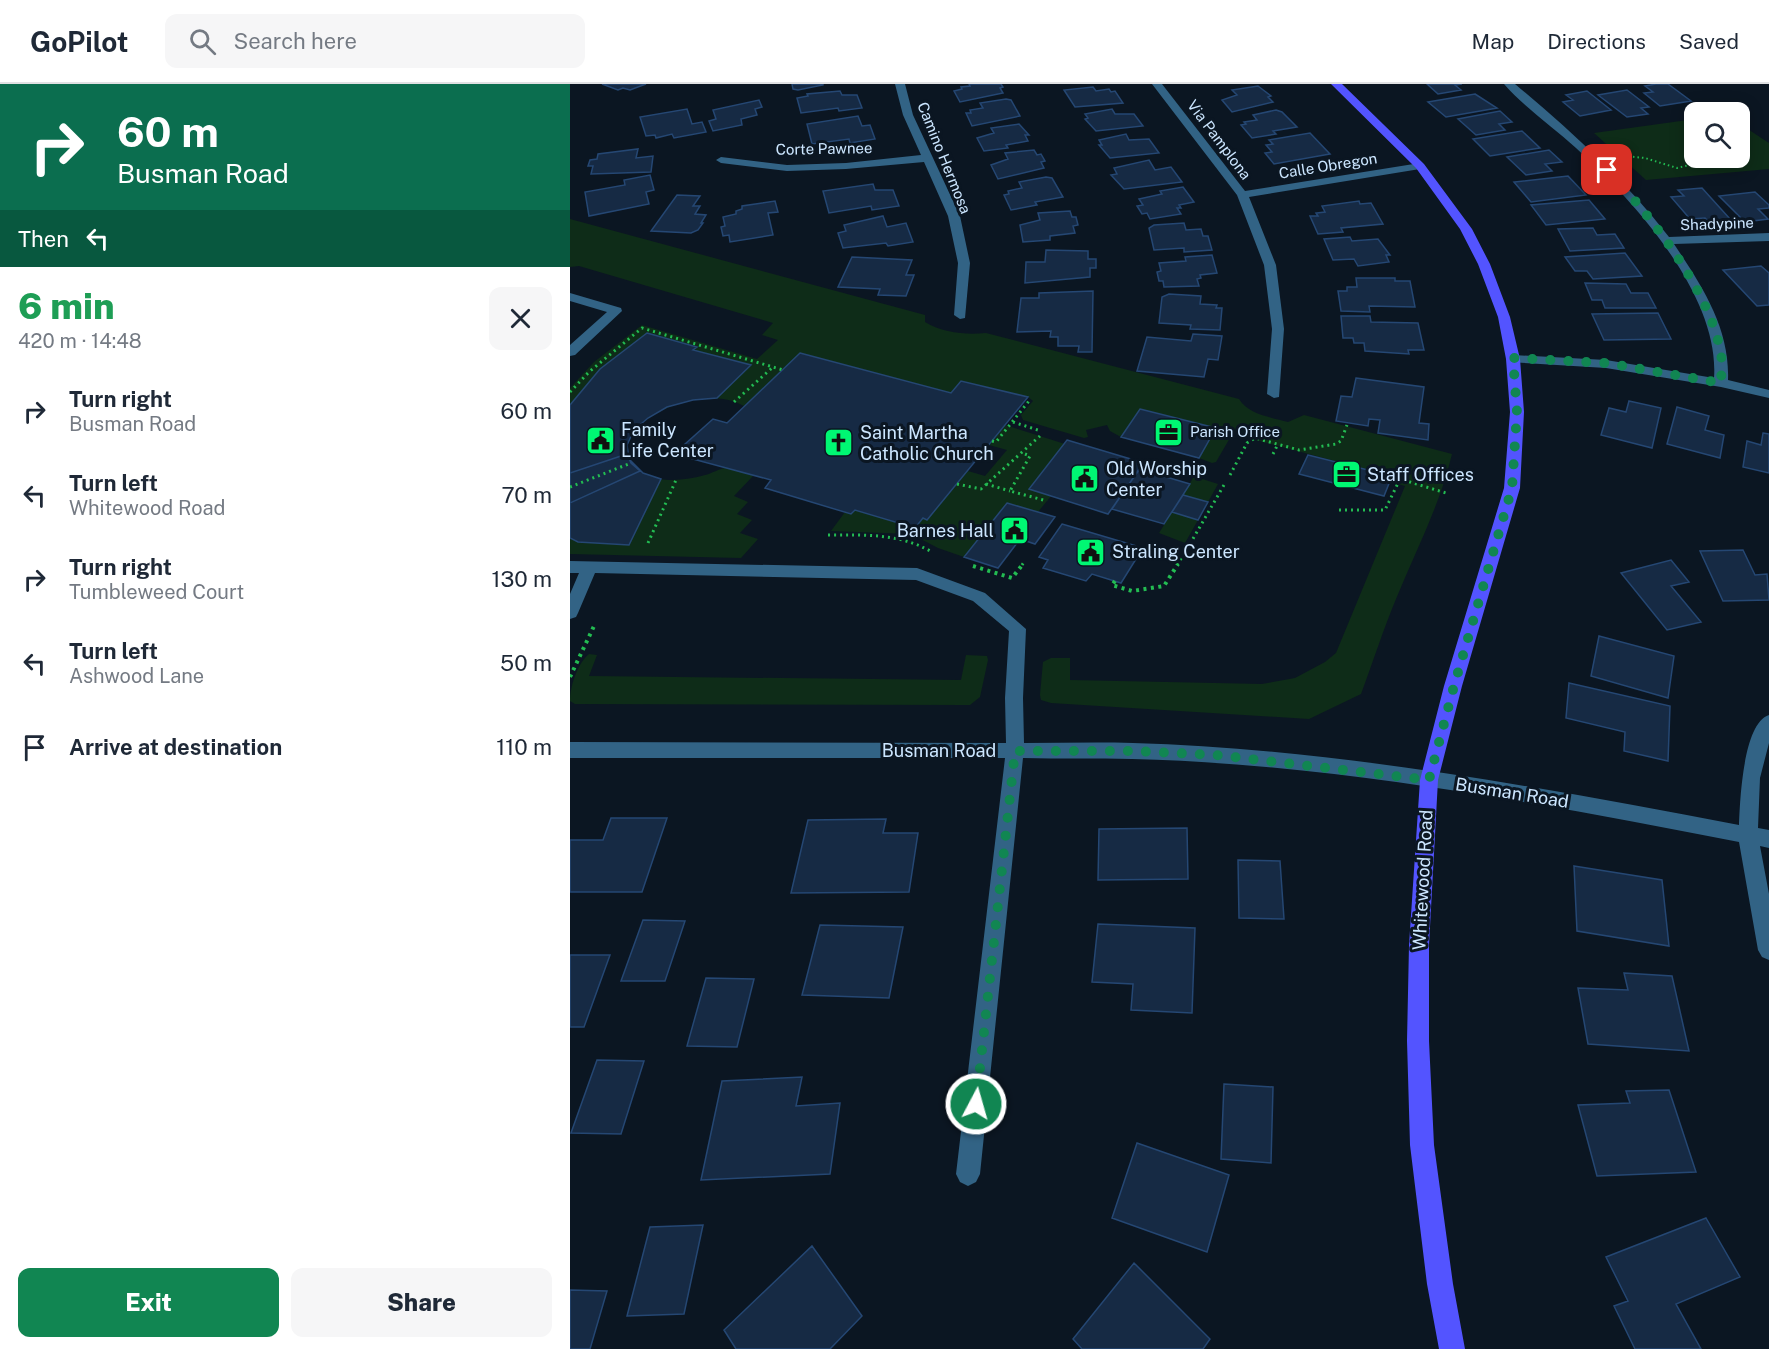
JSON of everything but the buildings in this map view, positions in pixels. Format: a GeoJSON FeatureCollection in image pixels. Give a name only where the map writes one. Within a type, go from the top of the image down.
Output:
{"type":"FeatureCollection","features":[{"type":"Feature","properties":{"kind":"main road","name":"Whitewood Road"},"geometry":{"type":"LineString","coordinates":[[1336,84],[1420,166],[1466,229],[1484,264],[1504,317],[1513,358],[1517,412],[1512,488],[1429,780],[1419,945],[1418,1052],[1422,1145],[1440,1284],[1452,1349]]}},
{"type":"Feature","properties":{"kind":"street","name":"Camino Hermosa"},"geometry":{"type":"LineString","coordinates":[[900,84],[908,115],[954,216],[964,263],[960,315]]}},
{"type":"Feature","properties":{"kind":"street","name":"Via Pamplona"},"geometry":{"type":"LineString","coordinates":[[1157,84],[1242,195],[1270,264],[1278,329],[1274,394]]}},
{"type":"Feature","properties":{"kind":"street"},"geometry":{"type":"LineString","coordinates":[[1509,84],[1597,159],[1618,181],[1666,241],[1703,299],[1721,355],[1721,383]]}},
{"type":"Feature","properties":{"kind":"street","name":"Corte Pawnee"},"geometry":{"type":"LineString","coordinates":[[721,160],[787,168],[846,166],[928,158]]}},
{"type":"Feature","properties":{"kind":"street","name":"Calle Obregon"},"geometry":{"type":"LineString","coordinates":[[1242,195],[1420,166]]}},
{"type":"Feature","properties":{"kind":"street","name":"Shadypine"},"geometry":{"type":"LineString","coordinates":[[1666,241],[1769,237]]}},
{"type":"Feature","properties":{"kind":"street"},"geometry":{"type":"LineString","coordinates":[[570,297],[616,311],[570,352]]}},
{"type":"Feature","properties":{"kind":"street"},"geometry":{"type":"LineString","coordinates":[[1513,358],[1606,363],[1721,383],[1769,394]]}},
{"type":"Feature","properties":{"kind":"street"},"geometry":{"type":"LineString","coordinates":[[570,567],[917,574],[979,597],[1018,629],[1014,698],[1015,751],[968,1174]]}},
{"type":"Feature","properties":{"kind":"street"},"geometry":{"type":"LineString","coordinates":[[570,613],[589,568]]}},
{"type":"Feature","properties":{"kind":"street"},"geometry":{"type":"LineString","coordinates":[[1769,722],[1763,731],[1751,778],[1748,835],[1769,950]]}},
{"type":"Feature","properties":{"kind":"street","name":"Busman Road"},"geometry":{"type":"LineString","coordinates":[[570,750],[1133,751],[1216,755],[1429,780],[1628,811],[1769,839]]}},
{"type":"Feature","properties":{"kind":"path"},"geometry":{"type":"LineString","coordinates":[[1597,159],[1617,156],[1646,158],[1677,168],[1684,166]]}},
{"type":"Feature","properties":{"kind":"path"},"geometry":{"type":"LineString","coordinates":[[570,392],[589,372],[642,328],[783,370]]}},
{"type":"Feature","properties":{"kind":"path"},"geometry":{"type":"LineString","coordinates":[[734,402],[772,367]]}},
{"type":"Feature","properties":{"kind":"path"},"geometry":{"type":"LineString","coordinates":[[992,441],[996,442],[1029,401],[1026,400]]}},
{"type":"Feature","properties":{"kind":"path"},"geometry":{"type":"LineString","coordinates":[[1012,422],[1041,430]]}},
{"type":"Feature","properties":{"kind":"path"},"geometry":{"type":"LineString","coordinates":[[1230,475],[1247,443],[1255,438],[1299,450],[1336,444],[1341,441],[1347,425]]}},
{"type":"Feature","properties":{"kind":"path"},"geometry":{"type":"LineString","coordinates":[[957,484],[981,489],[1025,454],[1040,436]]}},
{"type":"Feature","properties":{"kind":"path"},"geometry":{"type":"LineString","coordinates":[[1273,454],[1278,444]]}},
{"type":"Feature","properties":{"kind":"path"},"geometry":{"type":"LineString","coordinates":[[1010,491],[1016,485],[1030,456],[1025,454]]}},
{"type":"Feature","properties":{"kind":"path"},"geometry":{"type":"LineString","coordinates":[[570,487],[631,463]]}},
{"type":"Feature","properties":{"kind":"path"},"geometry":{"type":"LineString","coordinates":[[1339,510],[1385,510],[1400,479],[1446,493]]}},
{"type":"Feature","properties":{"kind":"path"},"geometry":{"type":"LineString","coordinates":[[644,552],[676,480]]}},
{"type":"Feature","properties":{"kind":"path"},"geometry":{"type":"LineString","coordinates":[[986,484],[1047,501]]}},
{"type":"Feature","properties":{"kind":"path"},"geometry":{"type":"LineString","coordinates":[[1190,544],[1224,485]]}},
{"type":"Feature","properties":{"kind":"path"},"geometry":{"type":"LineString","coordinates":[[1203,511],[1208,513]]}},
{"type":"Feature","properties":{"kind":"path"},"geometry":{"type":"LineString","coordinates":[[1115,581],[1112,585],[1132,591],[1164,586],[1185,552]]}},
{"type":"Feature","properties":{"kind":"path"},"geometry":{"type":"LineString","coordinates":[[570,677],[598,618]]}},
{"type":"Feature","properties":{"kind":"green space"},"geometry":{"type":"Polygon","coordinates":[[[1684,121],[1684,168],[1750,168],[1750,131],[1769,143],[1769,169],[1646,180],[1594,133],[1684,121]]]}},
{"type":"Feature","properties":{"kind":"green space"},"geometry":{"type":"Polygon","coordinates":[[[570,219],[925,315],[925,322],[947,331],[986,333],[1239,399],[1248,409],[1268,417],[1288,422],[1304,415],[1452,454],[1434,509],[1391,611],[1361,694],[1309,719],[1051,703],[1041,700],[1043,662],[1051,658],[1070,658],[1070,680],[1262,684],[1295,678],[1325,662],[1336,653],[1405,486],[1390,482],[1392,476],[1256,440],[1254,435],[1248,436],[1234,431],[1216,462],[1212,463],[1199,458],[1216,428],[1141,409],[1121,437],[1110,431],[1107,425],[1086,430],[1088,437],[1084,438],[1023,420],[1021,415],[1033,401],[1028,397],[961,381],[951,393],[801,353],[744,406],[733,401],[714,398],[685,401],[647,419],[629,438],[626,449],[629,460],[644,474],[653,478],[685,479],[726,468],[753,476],[734,496],[748,502],[737,514],[752,520],[740,533],[758,539],[741,558],[570,554],[570,388],[594,362],[642,325],[757,359],[778,340],[762,335],[773,323],[579,266],[570,267],[570,219]]]}},
{"type":"Feature","properties":{"kind":"green space"},"geometry":{"type":"Polygon","coordinates":[[[1005,425],[1065,444],[1029,489],[1051,496],[1038,512],[1007,503],[964,557],[938,548],[911,534],[831,531],[845,512],[851,514],[855,510],[915,528],[923,518],[927,520],[968,471],[985,476],[1007,450],[989,445],[1005,425]]]}},
{"type":"Feature","properties":{"kind":"green space"},"geometry":{"type":"Polygon","coordinates":[[[1193,478],[1218,484],[1208,502],[1183,495],[1193,478]]]}},
{"type":"Feature","properties":{"kind":"green space"},"geometry":{"type":"Polygon","coordinates":[[[1172,512],[1198,520],[1185,543],[1159,533],[1172,512]]]}},
{"type":"Feature","properties":{"kind":"green space"},"geometry":{"type":"Polygon","coordinates":[[[589,654],[597,655],[589,676],[961,680],[966,655],[987,656],[988,660],[980,697],[970,705],[575,704],[570,701],[571,689],[581,664],[589,654]]]}},
{"type":"Feature","properties":{"kind":"place","name":"Parish Office"},"geometry":{"type":"Point","coordinates":[1169,432]}},
{"type":"Feature","properties":{"kind":"place","name":"Family Life Center"},"geometry":{"type":"Point","coordinates":[600,440]}},
{"type":"Feature","properties":{"kind":"place","name":"Saint Martha Catholic Church"},"geometry":{"type":"Point","coordinates":[839,443]}},
{"type":"Feature","properties":{"kind":"place","name":"Staff Offices"},"geometry":{"type":"Point","coordinates":[1346,475]}},
{"type":"Feature","properties":{"kind":"place","name":"Old Worship Center"},"geometry":{"type":"Point","coordinates":[1085,479]}},
{"type":"Feature","properties":{"kind":"place","name":"Barnes Hall"},"geometry":{"type":"Point","coordinates":[1015,531]}},
{"type":"Feature","properties":{"kind":"place","name":"Straling Center"},"geometry":{"type":"Point","coordinates":[1091,552]}},
{"type":"Feature","properties":{"kind":"route"},"geometry":{"type":"LineString","coordinates":[[976,1104],[1015,751],[1133,751],[1216,755],[1429,780],[1512,488],[1517,412],[1513,358],[1606,363],[1721,383],[1721,355],[1703,299],[1666,241],[1607,170]]}}]}
